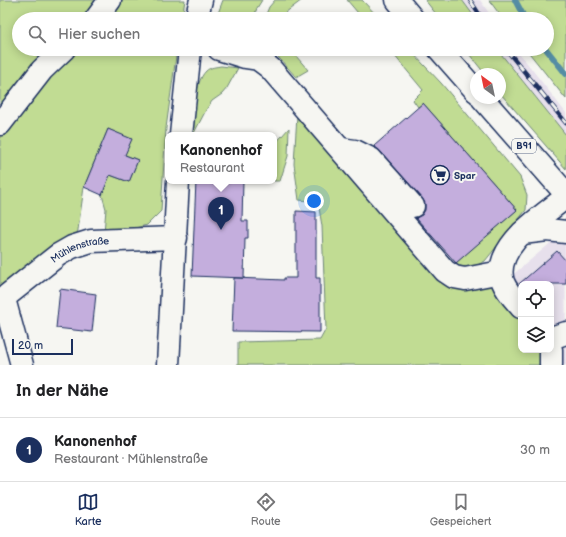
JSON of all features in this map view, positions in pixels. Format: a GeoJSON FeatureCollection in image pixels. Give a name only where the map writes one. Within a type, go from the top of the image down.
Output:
{"type":"FeatureCollection","features":[{"type":"Feature","properties":{"kind":"main road"},"geometry":{"type":"LineString","coordinates":[[101,12],[110,0]]}},
{"type":"Feature","properties":{"kind":"main road"},"geometry":{"type":"LineString","coordinates":[[198,12],[202,0]]}},
{"type":"Feature","properties":{"kind":"main road"},"geometry":{"type":"LineString","coordinates":[[397,0],[407,12]]}},
{"type":"Feature","properties":{"kind":"main road"},"geometry":{"type":"LineString","coordinates":[[0,124],[42,70],[57,56]]}},
{"type":"Feature","properties":{"kind":"main road"},"geometry":{"type":"LineString","coordinates":[[181,132],[189,56]]}},
{"type":"Feature","properties":{"kind":"main road"},"geometry":{"type":"LineString","coordinates":[[242,56],[258,59],[270,68],[446,271],[454,277],[465,279],[502,272]]}},
{"type":"Feature","properties":{"kind":"main road"},"geometry":{"type":"LineString","coordinates":[[445,56],[470,84]]}},
{"type":"Feature","properties":{"kind":"main road","name":"B91"},"geometry":{"type":"LineString","coordinates":[[487,104],[566,194]]}},
{"type":"Feature","properties":{"kind":"main road"},"geometry":{"type":"LineString","coordinates":[[341,149],[355,151],[371,159],[413,206]]}},
{"type":"Feature","properties":{"kind":"main road"},"geometry":{"type":"LineString","coordinates":[[168,365],[178,184]]}},
{"type":"Feature","properties":{"kind":"main road"},"geometry":{"type":"LineString","coordinates":[[518,304],[509,293],[504,282],[502,272],[503,261],[507,250],[522,233],[566,197]]}},
{"type":"Feature","properties":{"kind":"main road"},"geometry":{"type":"LineString","coordinates":[[522,233],[547,230],[566,232]]}},
{"type":"Feature","properties":{"kind":"main road","name":"Mühlenstraße"},"geometry":{"type":"LineString","coordinates":[[2,300],[58,255],[72,247],[91,241],[176,238]]}},
{"type":"Feature","properties":{"kind":"main road"},"geometry":{"type":"LineString","coordinates":[[2,300],[22,365]]}},
{"type":"Feature","properties":{"kind":"main road"},"geometry":{"type":"LineString","coordinates":[[554,337],[566,333]]}},
{"type":"Feature","properties":{"kind":"main road"},"geometry":{"type":"LineString","coordinates":[[550,353],[551,365]]}},
{"type":"Feature","properties":{"kind":"shaded area"},"geometry":{"type":"Polygon","coordinates":[[[462,0],[480,0],[488,12],[471,12],[462,0]]]}},
{"type":"Feature","properties":{"kind":"shaded area"},"geometry":{"type":"Polygon","coordinates":[[[503,56],[521,56],[566,113],[566,135],[503,56]]]}},
{"type":"Feature","properties":{"kind":"shaded area"},"geometry":{"type":"Polygon","coordinates":[[[565,231],[566,365],[551,365],[551,353],[554,353],[554,281],[518,281],[518,303],[504,282],[565,231]]]}},
{"type":"Feature","properties":{"kind":"green space"},"geometry":{"type":"Polygon","coordinates":[[[0,0],[185,0],[183,12],[12,12],[12,56],[176,56],[165,132],[161,211],[147,225],[131,229],[104,232],[106,209],[102,195],[110,175],[129,182],[138,160],[123,154],[128,148],[131,139],[108,129],[84,187],[77,237],[0,301],[0,0]]]}},
{"type":"Feature","properties":{"kind":"green space"},"geometry":{"type":"Polygon","coordinates":[[[223,0],[262,0],[256,12],[218,12],[223,0]]]}},
{"type":"Feature","properties":{"kind":"green space"},"geometry":{"type":"Polygon","coordinates":[[[275,0],[302,0],[286,12],[267,12],[275,0]]]}},
{"type":"Feature","properties":{"kind":"green space"},"geometry":{"type":"Polygon","coordinates":[[[347,0],[362,0],[373,12],[357,12],[347,0]]]}},
{"type":"Feature","properties":{"kind":"green space"},"geometry":{"type":"Polygon","coordinates":[[[425,0],[462,0],[471,12],[434,12],[425,0]]]}},
{"type":"Feature","properties":{"kind":"green space"},"geometry":{"type":"Polygon","coordinates":[[[489,0],[566,0],[566,99],[532,56],[554,56],[554,12],[498,12],[489,0]]]}},
{"type":"Feature","properties":{"kind":"green space"},"geometry":{"type":"Polygon","coordinates":[[[277,56],[296,56],[308,70],[296,77],[277,56]]]}},
{"type":"Feature","properties":{"kind":"green space"},"geometry":{"type":"Polygon","coordinates":[[[395,56],[416,56],[441,83],[520,177],[527,195],[526,210],[485,261],[470,269],[454,264],[517,210],[423,103],[418,107],[413,100],[423,90],[395,56]]]}},
{"type":"Feature","properties":{"kind":"green space"},"geometry":{"type":"Polygon","coordinates":[[[471,56],[503,56],[566,135],[566,169],[506,100],[506,68],[480,68],[471,56]]]}},
{"type":"Feature","properties":{"kind":"green space"},"geometry":{"type":"Polygon","coordinates":[[[221,66],[238,68],[227,88],[222,94],[212,101],[193,132],[195,101],[199,84],[206,71],[213,67],[221,66]]]}},
{"type":"Feature","properties":{"kind":"green space"},"geometry":{"type":"Polygon","coordinates":[[[298,99],[341,149],[344,172],[436,275],[501,272],[518,302],[518,353],[551,353],[551,365],[238,365],[238,342],[320,340],[326,329],[322,226],[318,202],[299,200],[294,164],[298,99]]]}},
{"type":"Feature","properties":{"kind":"green space"},"geometry":{"type":"Polygon","coordinates":[[[289,128],[288,156],[280,181],[277,181],[277,142],[289,128]]]}},
{"type":"Feature","properties":{"kind":"building","name":"Spar"},"geometry":{"type":"Polygon","coordinates":[[[423,103],[517,210],[456,263],[416,218],[422,215],[425,210],[425,203],[422,198],[374,146],[423,103]]]}},
{"type":"Feature","properties":{"kind":"building"},"geometry":{"type":"Polygon","coordinates":[[[108,129],[132,139],[125,155],[138,160],[129,182],[110,175],[102,195],[84,187],[108,129]]]}},
{"type":"Feature","properties":{"kind":"building"},"geometry":{"type":"Polygon","coordinates":[[[196,184],[243,184],[242,221],[248,221],[248,238],[245,238],[244,278],[192,276],[196,184]]]}},
{"type":"Feature","properties":{"kind":"building"},"geometry":{"type":"Polygon","coordinates":[[[296,211],[316,212],[316,278],[320,278],[320,332],[232,331],[234,278],[284,280],[284,278],[296,278],[296,211]]]}},
{"type":"Feature","properties":{"kind":"building"},"geometry":{"type":"Polygon","coordinates":[[[557,251],[566,261],[566,284],[554,284],[554,281],[522,281],[557,251]]]}},
{"type":"Feature","properties":{"kind":"building"},"geometry":{"type":"Polygon","coordinates":[[[60,289],[96,294],[92,332],[56,328],[60,289]]]}},
{"type":"Feature","properties":{"kind":"waterway"},"geometry":{"type":"LineString","coordinates":[[515,0],[521,12]]}},
{"type":"Feature","properties":{"kind":"waterway"},"geometry":{"type":"LineString","coordinates":[[552,56],[566,74]]}},
{"type":"Feature","properties":{"kind":"railway"},"geometry":{"type":"LineString","coordinates":[[470,0],[478,12]]}},
{"type":"Feature","properties":{"kind":"railway"},"geometry":{"type":"LineString","coordinates":[[512,56],[566,123]]}},
{"type":"Feature","properties":{"kind":"place","name":"Spar"},"geometry":{"type":"Point","coordinates":[440,175]}},
{"type":"Feature","properties":{"kind":"place","name":"Kanonenhof"},"geometry":{"type":"Point","coordinates":[221,230]}}]}
